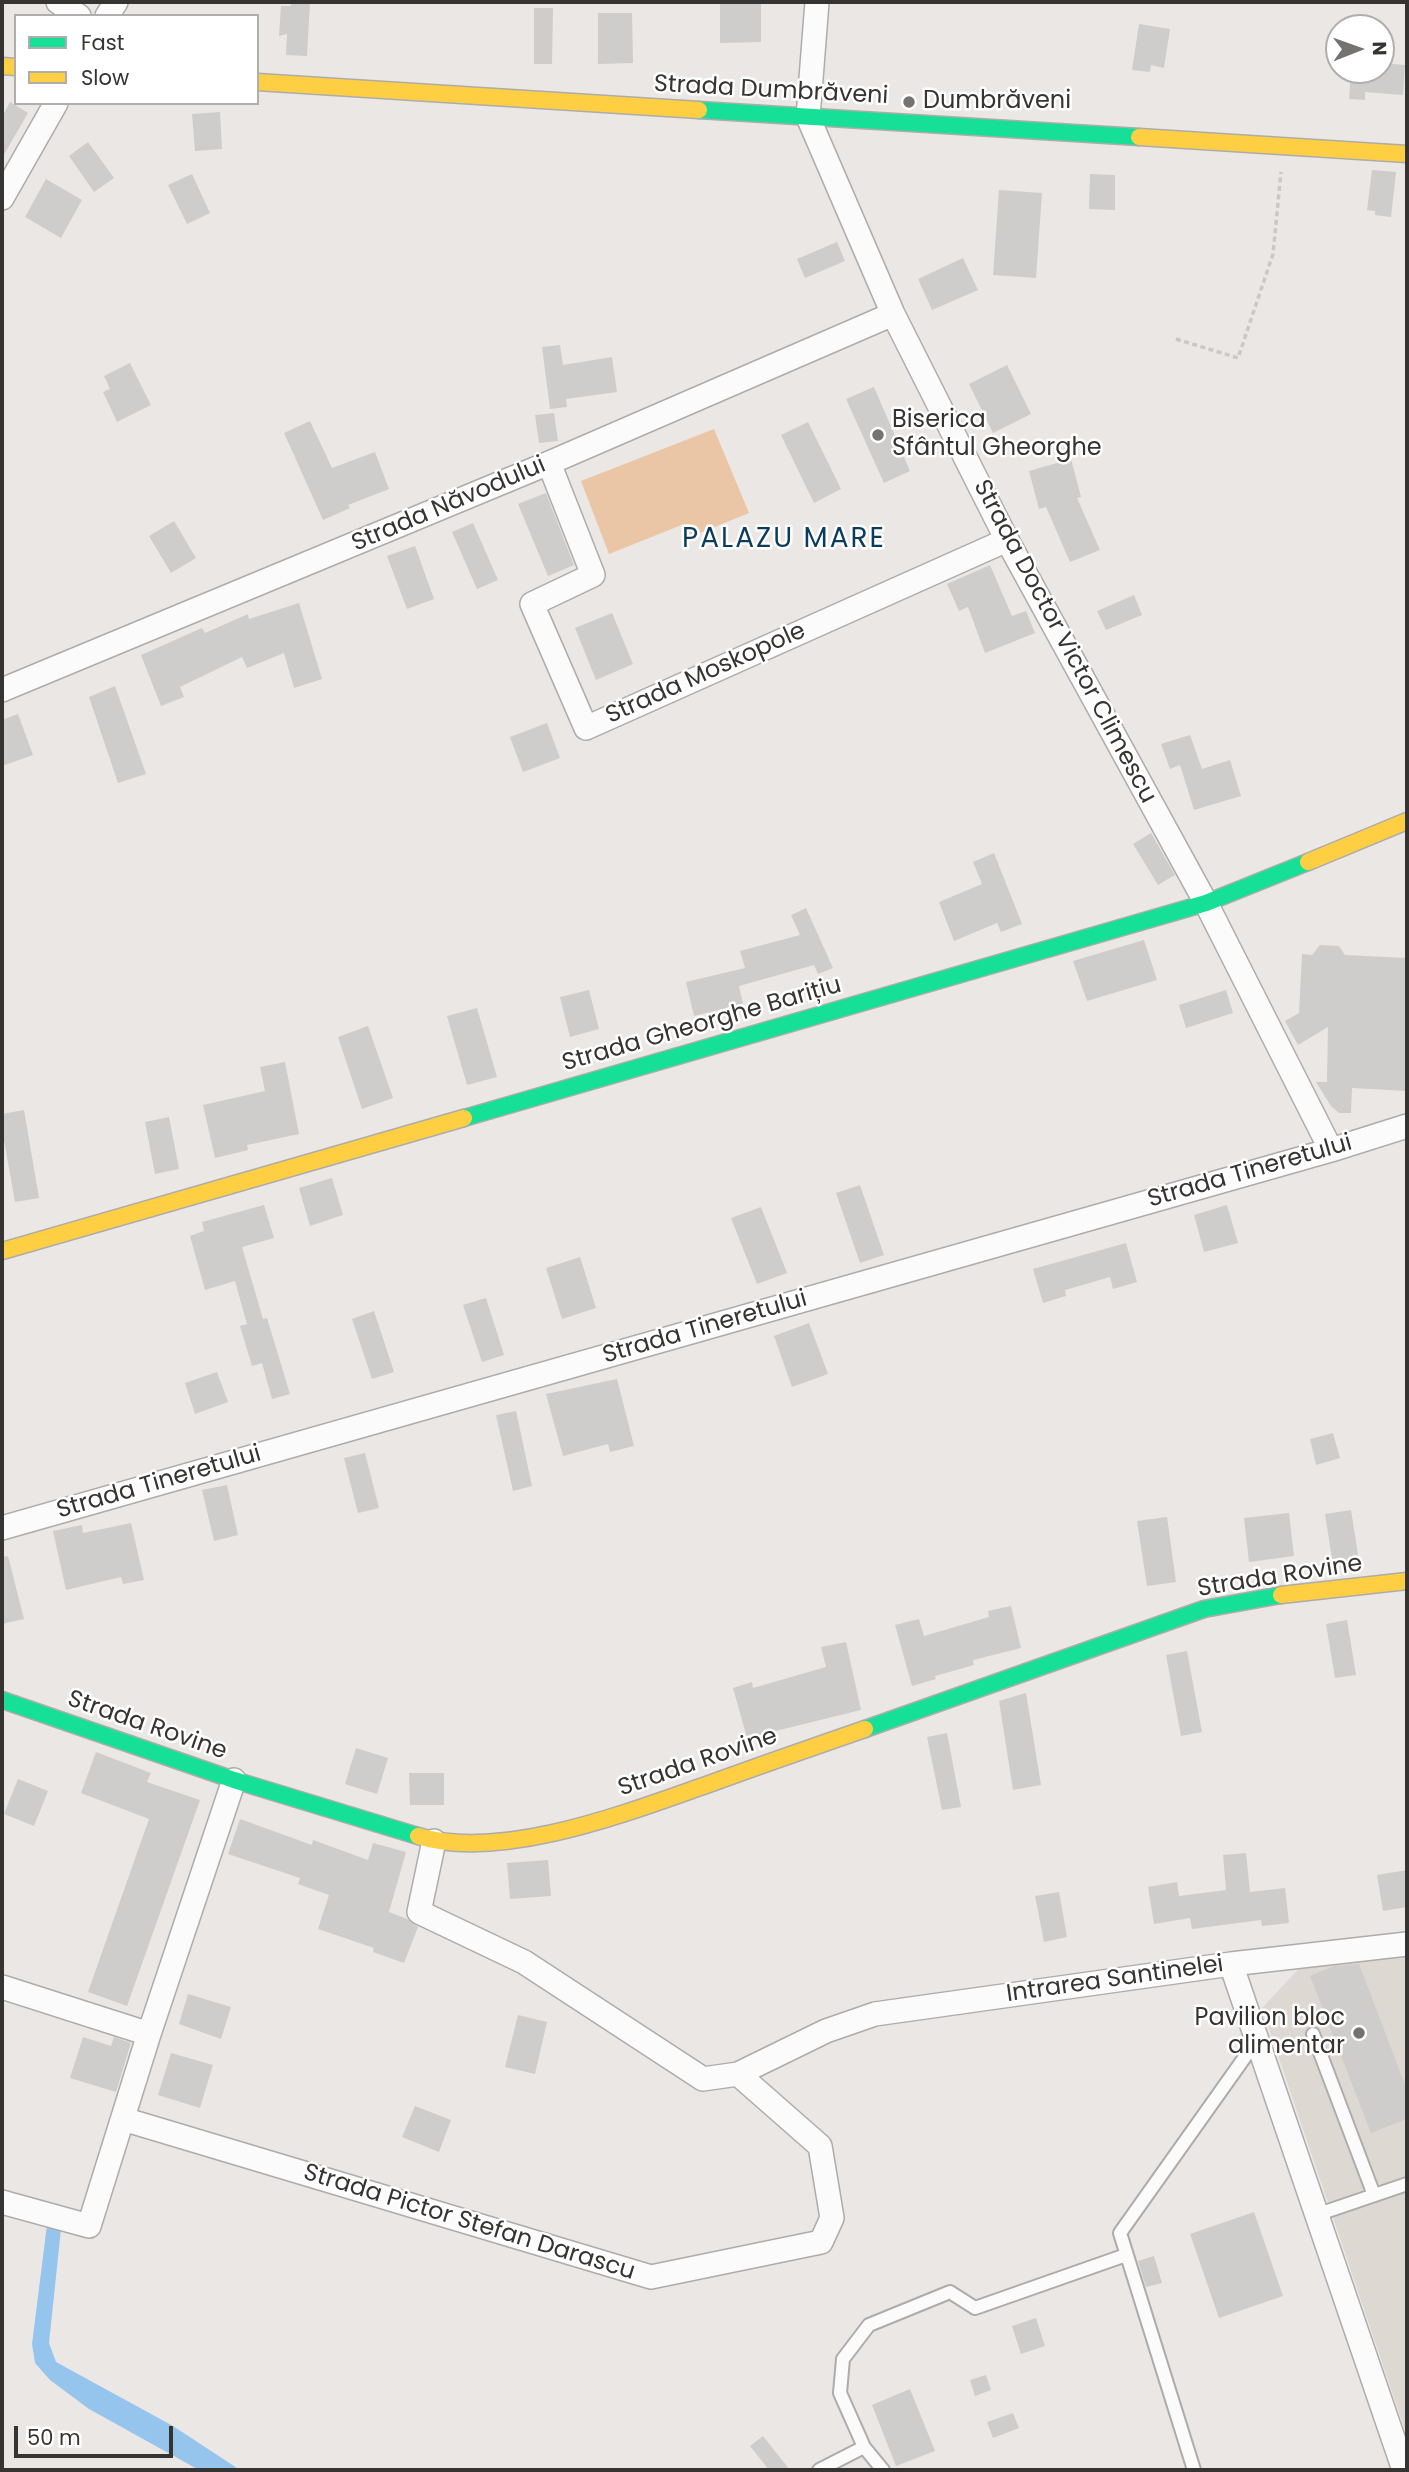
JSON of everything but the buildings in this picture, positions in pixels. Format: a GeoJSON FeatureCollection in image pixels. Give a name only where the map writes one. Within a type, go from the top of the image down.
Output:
{"type":"FeatureCollection","features":[{"type":"Feature","properties":{"kind":"street"},"geometry":{"type":"LineString","coordinates":[[58,2],[76,14]]}},
{"type":"Feature","properties":{"kind":"street","name":"Strada Doctor Victor Climescu"},"geometry":{"type":"LineString","coordinates":[[817,2],[808,117],[893,314],[1007,540],[1206,903],[1331,1150]]}},
{"type":"Feature","properties":{"kind":"street","name":"Strada Dumbrăveni"},"geometry":{"type":"LineString","coordinates":[[259,82],[1407,154]]}},
{"type":"Feature","properties":{"kind":"street"},"geometry":{"type":"LineString","coordinates":[[2,198],[55,105]]}},
{"type":"Feature","properties":{"kind":"street","name":"Strada Năvodului"},"geometry":{"type":"LineString","coordinates":[[2,690],[550,463],[893,314]]}},
{"type":"Feature","properties":{"kind":"street","name":"Strada Moskopole"},"geometry":{"type":"LineString","coordinates":[[550,463],[593,575],[532,604],[586,728],[1007,540]]}},
{"type":"Feature","properties":{"kind":"street","name":"Strada Gheorghe Barițiu"},"geometry":{"type":"LineString","coordinates":[[2,1251],[1206,903],[1407,821]]}},
{"type":"Feature","properties":{"kind":"street","name":"Strada Tineretului"},"geometry":{"type":"LineString","coordinates":[[2,1528],[1331,1150],[1407,1126]]}},
{"type":"Feature","properties":{"kind":"street","name":"Strada Rovine"},"geometry":{"type":"LineString","coordinates":[[2,1700],[234,1780],[434,1841],[481,1842],[541,1836],[623,1814],[1205,1609],[1297,1592],[1407,1581]]}},
{"type":"Feature","properties":{"kind":"street"},"geometry":{"type":"LineString","coordinates":[[2,2202],[89,2227],[149,2034],[234,1780]]}},
{"type":"Feature","properties":{"kind":"street","name":"Intrarea Santinelei"},"geometry":{"type":"LineString","coordinates":[[434,1841],[419,1912],[524,1962],[703,2079],[738,2074],[826,2031],[875,2014],[1231,1964],[1407,1944]]}},
{"type":"Feature","properties":{"kind":"street"},"geometry":{"type":"LineString","coordinates":[[1231,1964],[1404,2470]]}},
{"type":"Feature","properties":{"kind":"street"},"geometry":{"type":"LineString","coordinates":[[2,1987],[149,2034]]}},
{"type":"Feature","properties":{"kind":"street","name":"Strada Pictor Stefan Darascu"},"geometry":{"type":"LineString","coordinates":[[123,2119],[650,2277],[821,2242],[832,2218],[820,2146],[738,2074]]}},
{"type":"Feature","properties":{"kind":"lane"},"geometry":{"type":"LineString","coordinates":[[1312,2035],[1374,2195]]}},
{"type":"Feature","properties":{"kind":"lane"},"geometry":{"type":"LineString","coordinates":[[1194,2470],[1120,2233],[1257,2039]]}},
{"type":"Feature","properties":{"kind":"lane"},"geometry":{"type":"LineString","coordinates":[[1317,2215],[1407,2184]]}},
{"type":"Feature","properties":{"kind":"lane"},"geometry":{"type":"LineString","coordinates":[[883,2470],[864,2448],[840,2393],[843,2359],[869,2325],[950,2292],[975,2308],[1126,2255]]}},
{"type":"Feature","properties":{"kind":"lane"},"geometry":{"type":"LineString","coordinates":[[819,2470],[864,2448]]}},
{"type":"Feature","properties":{"kind":"path"},"geometry":{"type":"LineString","coordinates":[[1176,339],[1238,358],[1273,254],[1284,146]]}},
{"type":"Feature","properties":{"kind":"shaded area"},"geometry":{"type":"Polygon","coordinates":[[[714,429],[749,513],[690,537],[684,524],[609,554],[581,481],[714,429]]]}},
{"type":"Feature","properties":{"kind":"shaded area"},"geometry":{"type":"Polygon","coordinates":[[[1407,1950],[1407,2436],[1262,2008],[1307,1960],[1407,1950]]]}},
{"type":"Feature","properties":{"kind":"water"},"geometry":{"type":"Polygon","coordinates":[[[47,2225],[61,2229],[49,2343],[56,2362],[173,2426],[240,2470],[199,2470],[89,2409],[50,2380],[35,2363],[32,2344],[47,2225]]]}},
{"type":"Feature","properties":{"kind":"traffic: fast"},"geometry":{"type":"LineString","coordinates":[[699,110],[1139,137]]}},
{"type":"Feature","properties":{"kind":"traffic: fast"},"geometry":{"type":"LineString","coordinates":[[464,1118],[1206,903],[1308,862]]}},
{"type":"Feature","properties":{"kind":"traffic: fast"},"geometry":{"type":"LineString","coordinates":[[865,1729],[1204,1609],[1281,1595]]}},
{"type":"Feature","properties":{"kind":"traffic: fast"},"geometry":{"type":"LineString","coordinates":[[2,1700],[234,1780],[418,1836]]}},
{"type":"Feature","properties":{"kind":"traffic: slow"},"geometry":{"type":"LineString","coordinates":[[2,66],[14,67]]}},
{"type":"Feature","properties":{"kind":"traffic: slow"},"geometry":{"type":"LineString","coordinates":[[259,82],[699,110]]}},
{"type":"Feature","properties":{"kind":"traffic: slow"},"geometry":{"type":"LineString","coordinates":[[1139,137],[1407,154]]}},
{"type":"Feature","properties":{"kind":"traffic: slow"},"geometry":{"type":"LineString","coordinates":[[1308,862],[1407,821]]}},
{"type":"Feature","properties":{"kind":"traffic: slow"},"geometry":{"type":"LineString","coordinates":[[2,1251],[464,1118]]}},
{"type":"Feature","properties":{"kind":"traffic: slow"},"geometry":{"type":"LineString","coordinates":[[1281,1595],[1407,1581]]}},
{"type":"Feature","properties":{"kind":"traffic: slow"},"geometry":{"type":"LineString","coordinates":[[418,1836],[451,1842],[487,1843],[565,1830],[641,1808],[865,1729]]}},
{"type":"Feature","properties":{"kind":"place","name":"Dumbrăveni"},"geometry":{"type":"Point","coordinates":[909,102]}},
{"type":"Feature","properties":{"kind":"place","name":"Biserica Sfântul Gheorghe"},"geometry":{"type":"Point","coordinates":[878,435]}},
{"type":"Feature","properties":{"kind":"place","name":"Pavilion bloc alimentar"},"geometry":{"type":"Point","coordinates":[1359,2033]}},
{"type":"Feature","properties":{"kind":"district","name":"PALAZU MARE"},"geometry":{"type":"Point","coordinates":[784,540]}}]}
